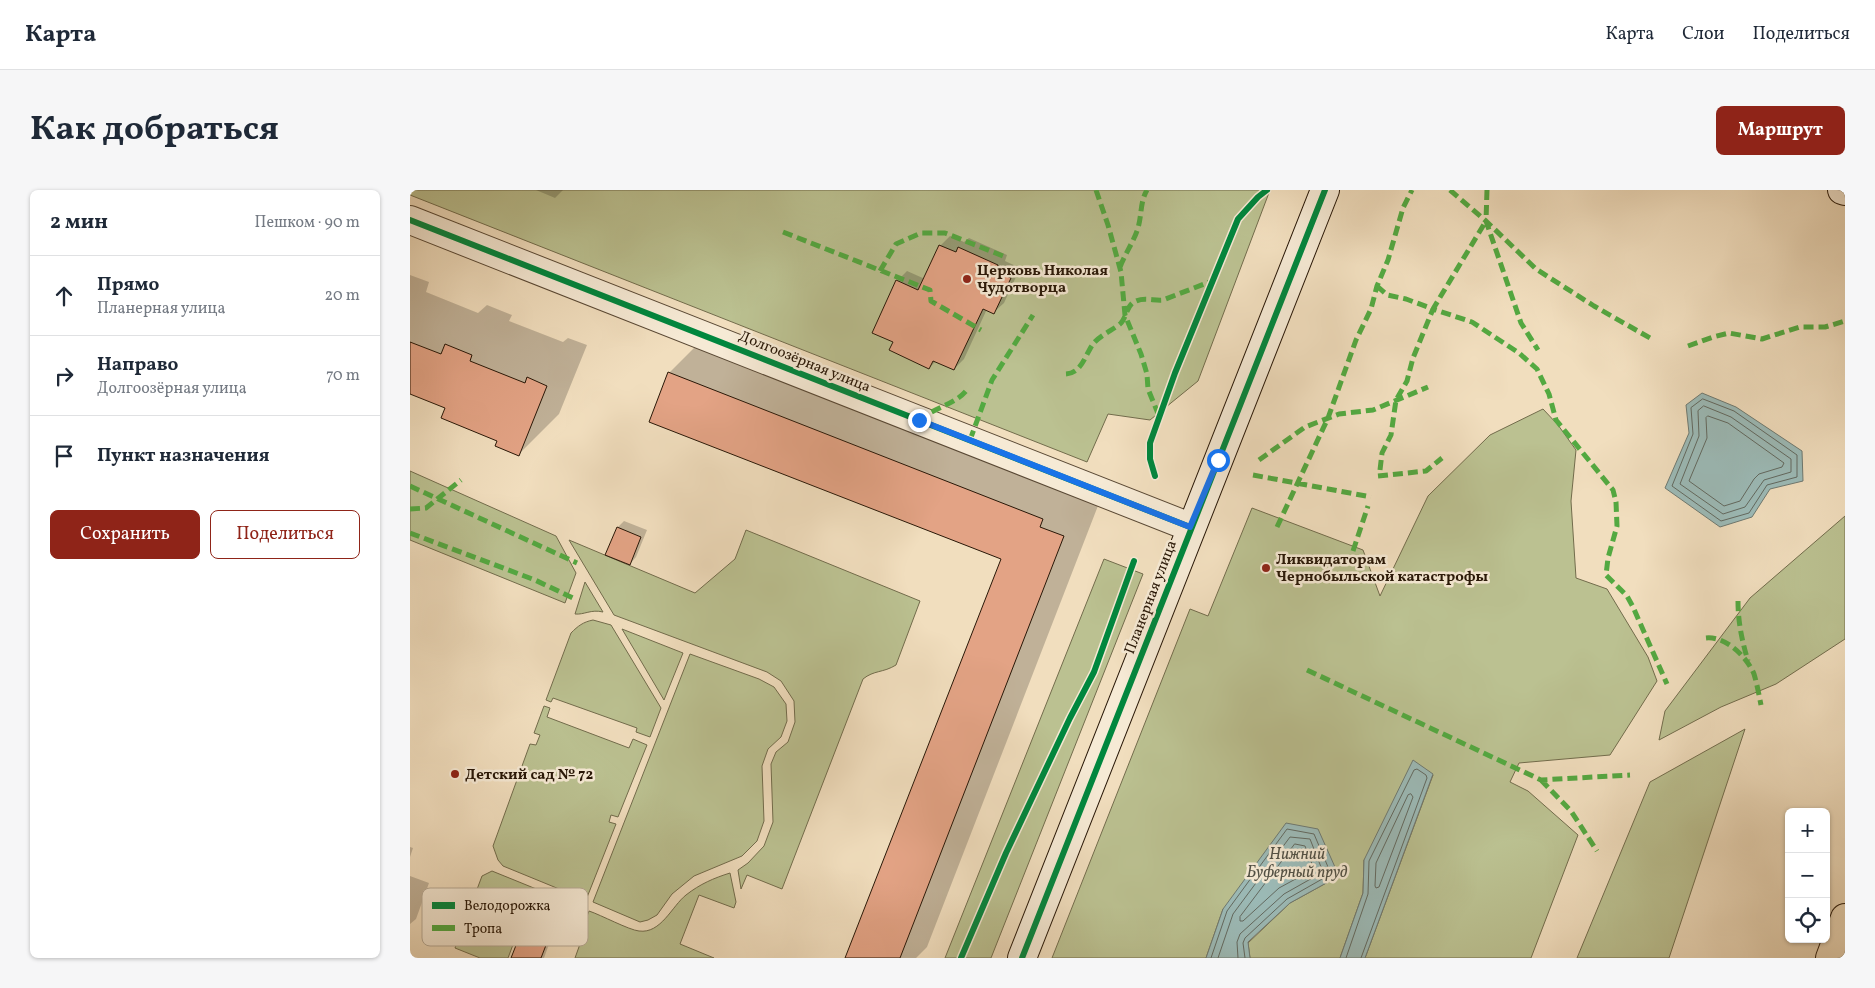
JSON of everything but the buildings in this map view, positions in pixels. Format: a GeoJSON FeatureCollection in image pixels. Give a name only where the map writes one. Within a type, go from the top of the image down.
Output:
{"type":"FeatureCollection","features":[{"type":"Feature","properties":{"kind":"highway"},"geometry":{"type":"LineString","coordinates":[[1830,958],[1845,918]]}},
{"type":"Feature","properties":{"kind":"street","name":"Планерная улица"},"geometry":{"type":"LineString","coordinates":[[1022,958],[1324,190]]}},
{"type":"Feature","properties":{"kind":"street","name":"Долгоозёрная улица"},"geometry":{"type":"LineString","coordinates":[[410,220],[1190,527]]}},
{"type":"Feature","properties":{"kind":"green space"},"geometry":{"type":"Polygon","coordinates":[[[410,190],[1270,190],[1198,381],[1150,420],[1108,414],[1087,462],[410,195],[410,190]]]}},
{"type":"Feature","properties":{"kind":"green space"},"geometry":{"type":"Polygon","coordinates":[[[1543,409],[1558,425],[1576,450],[1571,501],[1576,578],[1607,589],[1648,657],[1657,681],[1610,755],[1519,763],[1510,782],[1528,791],[1578,835],[1531,958],[1365,958],[1433,775],[1364,860],[1363,893],[1340,958],[1250,958],[1248,943],[1290,903],[1339,876],[1223,909],[1206,958],[1052,958],[1190,609],[1208,616],[1252,508],[1363,550],[1380,596],[1428,496],[1490,435],[1543,409]]]}},
{"type":"Feature","properties":{"kind":"green space"},"geometry":{"type":"Polygon","coordinates":[[[410,471],[556,536],[576,573],[565,603],[410,540],[410,471]]]}},
{"type":"Feature","properties":{"kind":"green space"},"geometry":{"type":"Polygon","coordinates":[[[1845,516],[1845,639],[1776,684],[1721,707],[1659,740],[1665,711],[1750,598],[1845,516]]]}},
{"type":"Feature","properties":{"kind":"green space"},"geometry":{"type":"Polygon","coordinates":[[[746,530],[920,601],[896,665],[863,679],[782,889],[747,875],[741,889],[738,870],[748,863],[764,846],[773,822],[771,764],[776,752],[788,742],[795,722],[794,701],[781,681],[767,672],[614,615],[569,540],[695,593],[735,559],[746,530]]]}},
{"type":"Feature","properties":{"kind":"green space"},"geometry":{"type":"Polygon","coordinates":[[[1104,559],[1143,574],[991,958],[945,958],[1104,559]]]}},
{"type":"Feature","properties":{"kind":"green space"},"geometry":{"type":"Polygon","coordinates":[[[585,582],[603,612],[595,611],[575,614],[585,582]]]}},
{"type":"Feature","properties":{"kind":"green space"},"geometry":{"type":"Polygon","coordinates":[[[593,620],[611,625],[661,708],[650,737],[636,732],[637,728],[553,698],[551,702],[546,700],[571,633],[586,622],[593,620]]]}},
{"type":"Feature","properties":{"kind":"green space"},"geometry":{"type":"Polygon","coordinates":[[[622,629],[683,653],[664,700],[622,629]]]}},
{"type":"Feature","properties":{"kind":"green space"},"geometry":{"type":"Polygon","coordinates":[[[690,654],[759,679],[774,687],[786,704],[787,721],[781,737],[768,749],[762,766],[764,821],[757,841],[742,856],[694,876],[672,894],[657,915],[640,922],[593,902],[690,654]]]}},
{"type":"Feature","properties":{"kind":"green space"},"geometry":{"type":"Polygon","coordinates":[[[544,706],[550,708],[547,717],[629,748],[633,739],[647,745],[618,817],[611,815],[609,822],[616,824],[588,895],[588,888],[557,888],[503,866],[498,860],[493,846],[530,744],[536,745],[540,735],[534,733],[544,706]]]}},
{"type":"Feature","properties":{"kind":"green space"},"geometry":{"type":"Polygon","coordinates":[[[1745,729],[1669,958],[1577,958],[1650,782],[1745,729]]]}},
{"type":"Feature","properties":{"kind":"green space"},"geometry":{"type":"Polygon","coordinates":[[[492,871],[534,888],[478,888],[482,876],[492,871]]]}},
{"type":"Feature","properties":{"kind":"green space"},"geometry":{"type":"Polygon","coordinates":[[[730,873],[736,902],[734,908],[699,895],[680,944],[714,958],[575,958],[579,946],[588,946],[589,911],[634,930],[647,931],[660,924],[691,891],[730,873]]]}},
{"type":"Feature","properties":{"kind":"green space"},"geometry":{"type":"Polygon","coordinates":[[[456,946],[512,946],[508,958],[480,958],[455,948],[456,946]]]}},
{"type":"Feature","properties":{"kind":"water"},"geometry":{"type":"Polygon","coordinates":[[[1702,393],[1736,407],[1802,451],[1803,481],[1770,489],[1752,517],[1720,527],[1665,488],[1689,433],[1686,405],[1702,393]]]}},
{"type":"Feature","properties":{"kind":"water","name":"Нижний Буферный пруд"},"geometry":{"type":"Polygon","coordinates":[[[1413,760],[1433,774],[1365,958],[1340,958],[1363,893],[1364,860],[1413,760]]]}},
{"type":"Feature","properties":{"kind":"water","name":"Нижний Буферный пруд"},"geometry":{"type":"Polygon","coordinates":[[[1286,823],[1318,829],[1339,876],[1290,903],[1248,942],[1250,958],[1206,958],[1223,909],[1286,823]]]}},
{"type":"Feature","properties":{"kind":"marked path"},"geometry":{"type":"LineString","coordinates":[[1096,190],[1121,272],[1125,315],[1141,354],[1147,374],[1148,389],[1159,416]]}},
{"type":"Feature","properties":{"kind":"marked path"},"geometry":{"type":"LineString","coordinates":[[1120,267],[1138,228],[1143,199],[1147,190]]}},
{"type":"Feature","properties":{"kind":"marked path"},"geometry":{"type":"LineString","coordinates":[[1277,527],[1328,418],[1356,340],[1371,309],[1403,208],[1412,190]]}},
{"type":"Feature","properties":{"kind":"marked path"},"geometry":{"type":"LineString","coordinates":[[1450,190],[1486,221],[1536,269],[1594,306],[1650,338]]}},
{"type":"Feature","properties":{"kind":"marked path"},"geometry":{"type":"LineString","coordinates":[[1487,190],[1486,221],[1521,323],[1538,350]]}},
{"type":"Feature","properties":{"kind":"marked path"},"geometry":{"type":"LineString","coordinates":[[1377,286],[1387,295],[1406,299],[1433,309],[1486,221]]}},
{"type":"Feature","properties":{"kind":"marked path"},"geometry":{"type":"LineString","coordinates":[[783,232],[930,290],[931,301],[981,330]]}},
{"type":"Feature","properties":{"kind":"marked path"},"geometry":{"type":"LineString","coordinates":[[880,271],[896,244],[921,233],[945,233],[1003,256]]}},
{"type":"Feature","properties":{"kind":"marked path"},"geometry":{"type":"LineString","coordinates":[[1066,374],[1076,370],[1093,344],[1121,323],[1133,303],[1143,299],[1163,300],[1212,281]]}},
{"type":"Feature","properties":{"kind":"marked path"},"geometry":{"type":"LineString","coordinates":[[1380,470],[1382,453],[1391,435],[1396,400],[1407,381],[1413,358],[1433,309],[1472,322],[1519,353],[1537,369],[1549,394],[1556,420],[1613,490],[1616,502],[1617,526],[1608,558],[1606,575],[1627,596],[1667,684]]}},
{"type":"Feature","properties":{"kind":"marked path"},"geometry":{"type":"LineString","coordinates":[[970,440],[992,380],[1033,315]]}},
{"type":"Feature","properties":{"kind":"marked path"},"geometry":{"type":"LineString","coordinates":[[1688,346],[1729,333],[1762,339],[1800,327],[1825,327],[1845,321]]}},
{"type":"Feature","properties":{"kind":"marked path"},"geometry":{"type":"LineString","coordinates":[[1259,460],[1305,427],[1339,414],[1373,410],[1428,387]]}},
{"type":"Feature","properties":{"kind":"marked path"},"geometry":{"type":"LineString","coordinates":[[919,420],[956,399],[966,391]]}},
{"type":"Feature","properties":{"kind":"marked path"},"geometry":{"type":"LineString","coordinates":[[1378,476],[1426,471],[1442,458]]}},
{"type":"Feature","properties":{"kind":"marked path"},"geometry":{"type":"LineString","coordinates":[[1253,475],[1371,497]]}},
{"type":"Feature","properties":{"kind":"marked path"},"geometry":{"type":"LineString","coordinates":[[410,509],[426,508],[461,480]]}},
{"type":"Feature","properties":{"kind":"marked path"},"geometry":{"type":"LineString","coordinates":[[410,486],[577,563]]}},
{"type":"Feature","properties":{"kind":"marked path"},"geometry":{"type":"LineString","coordinates":[[1353,551],[1368,506]]}},
{"type":"Feature","properties":{"kind":"marked path"},"geometry":{"type":"LineString","coordinates":[[410,533],[535,580],[575,599]]}},
{"type":"Feature","properties":{"kind":"marked path"},"geometry":{"type":"LineString","coordinates":[[1738,601],[1741,631],[1748,661]]}},
{"type":"Feature","properties":{"kind":"marked path"},"geometry":{"type":"LineString","coordinates":[[1706,638],[1714,638],[1728,644],[1751,667],[1761,705]]}},
{"type":"Feature","properties":{"kind":"marked path"},"geometry":{"type":"LineString","coordinates":[[1307,670],[1541,780],[1630,775]]}},
{"type":"Feature","properties":{"kind":"marked path"},"geometry":{"type":"LineString","coordinates":[[1541,780],[1571,811],[1597,851]]}},
{"type":"Feature","properties":{"kind":"cycle path"},"geometry":{"type":"LineString","coordinates":[[1155,476],[1150,459],[1150,443],[1175,373],[1238,219],[1267,190]]}},
{"type":"Feature","properties":{"kind":"cycle path"},"geometry":{"type":"LineString","coordinates":[[1022,958],[1325,190]]}},
{"type":"Feature","properties":{"kind":"cycle path"},"geometry":{"type":"LineString","coordinates":[[410,220],[1190,527]]}},
{"type":"Feature","properties":{"kind":"cycle path"},"geometry":{"type":"LineString","coordinates":[[961,958],[1006,853],[1094,672],[1134,561]]}},
{"type":"Feature","properties":{"kind":"place","name":"Церковь Николая Чудотворца"},"geometry":{"type":"Point","coordinates":[967,279]}},
{"type":"Feature","properties":{"kind":"place","name":"Ликвидаторам Чернобыльской катастрофы"},"geometry":{"type":"Point","coordinates":[1266,568]}},
{"type":"Feature","properties":{"kind":"place","name":"Детский сад № 72"},"geometry":{"type":"Point","coordinates":[455,774]}},
{"type":"Feature","properties":{"kind":"route"},"geometry":{"type":"LineString","coordinates":[[919,420],[1190,527],[1218,460]]}}]}
